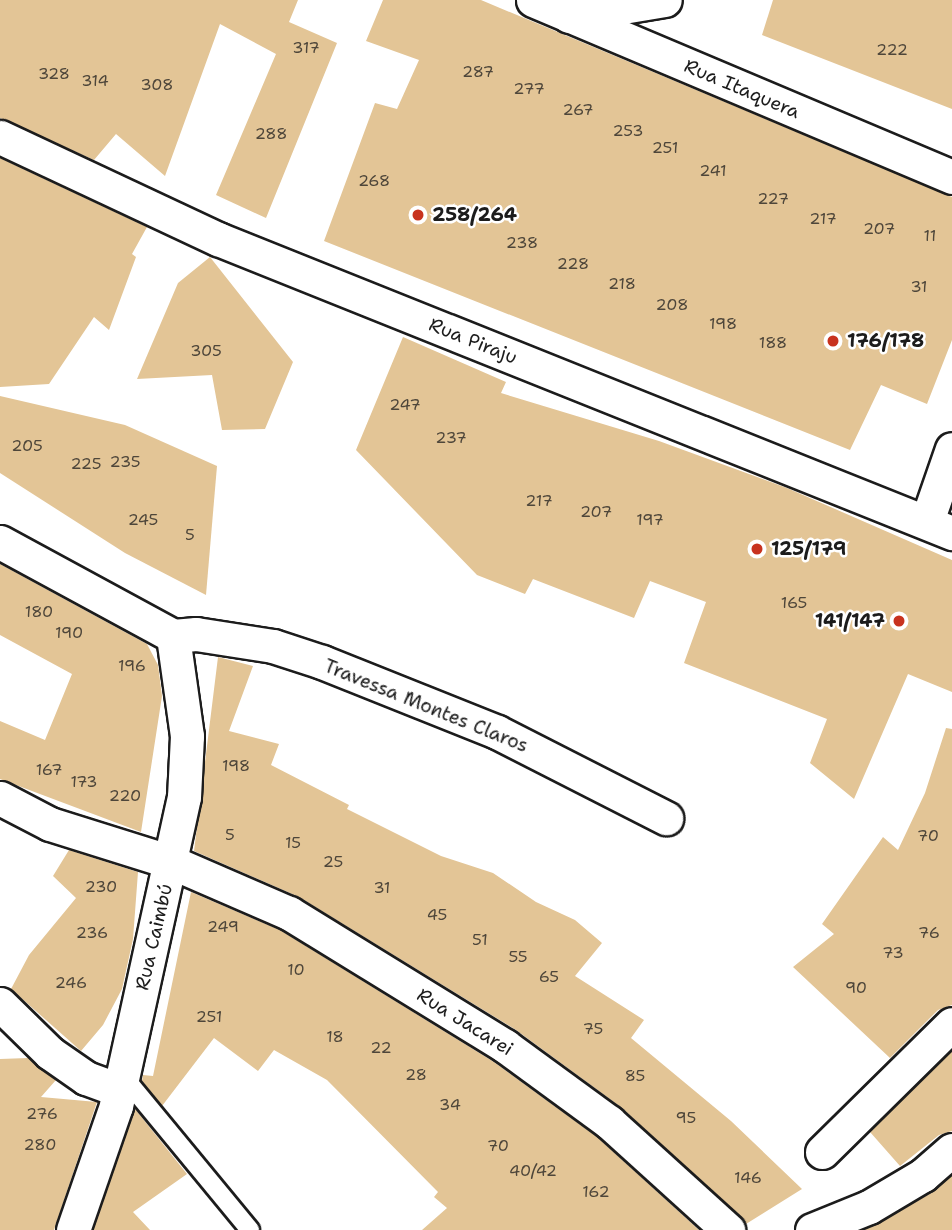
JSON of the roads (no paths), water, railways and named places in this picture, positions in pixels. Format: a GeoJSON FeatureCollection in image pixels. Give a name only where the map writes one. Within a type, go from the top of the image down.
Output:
{"type":"FeatureCollection","features":[{"type":"Feature","properties":{"kind":"street","name":"Rua Itaquera"},"geometry":{"type":"LineString","coordinates":[[533,0],[952,177]]}},
{"type":"Feature","properties":{"kind":"street"},"geometry":{"type":"LineString","coordinates":[[569,16],[665,0]]}},
{"type":"Feature","properties":{"kind":"street","name":"Rua Piraju"},"geometry":{"type":"LineString","coordinates":[[0,138],[218,239],[940,527]]}},
{"type":"Feature","properties":{"kind":"street"},"geometry":{"type":"LineString","coordinates":[[940,527],[952,449]]}},
{"type":"Feature","properties":{"kind":"street"},"geometry":{"type":"LineString","coordinates":[[0,542],[173,636]]}},
{"type":"Feature","properties":{"kind":"street","name":"Travessa Montes Claros"},"geometry":{"type":"LineString","coordinates":[[173,636],[196,634],[273,646],[322,662],[498,732],[666,818]]}},
{"type":"Feature","properties":{"kind":"street","name":"Rua Caimbú"},"geometry":{"type":"LineString","coordinates":[[73,1230],[121,1083],[184,797],[187,736],[173,636]]}},
{"type":"Feature","properties":{"kind":"street","name":"Rua Jacarei"},"geometry":{"type":"LineString","coordinates":[[0,799],[50,824],[171,862],[289,914],[505,1046],[608,1122],[728,1230]]}},
{"type":"Feature","properties":{"kind":"street"},"geometry":{"type":"LineString","coordinates":[[0,1004],[50,1054],[86,1079],[121,1083]]}},
{"type":"Feature","properties":{"kind":"street"},"geometry":{"type":"LineString","coordinates":[[822,1152],[952,1024]]}},
{"type":"Feature","properties":{"kind":"street"},"geometry":{"type":"LineString","coordinates":[[812,1230],[869,1207],[923,1175],[952,1150]]}},
{"type":"Feature","properties":{"kind":"lane"},"geometry":{"type":"LineString","coordinates":[[121,1083],[250,1230]]}},
{"type":"Feature","properties":{"kind":"place","name":"258/264"},"geometry":{"type":"Point","coordinates":[418,215]}},
{"type":"Feature","properties":{"kind":"place","name":"176/178"},"geometry":{"type":"Point","coordinates":[833,341]}},
{"type":"Feature","properties":{"kind":"place","name":"125/179"},"geometry":{"type":"Point","coordinates":[757,549]}},
{"type":"Feature","properties":{"kind":"place","name":"141/147"},"geometry":{"type":"Point","coordinates":[899,621]}}]}
